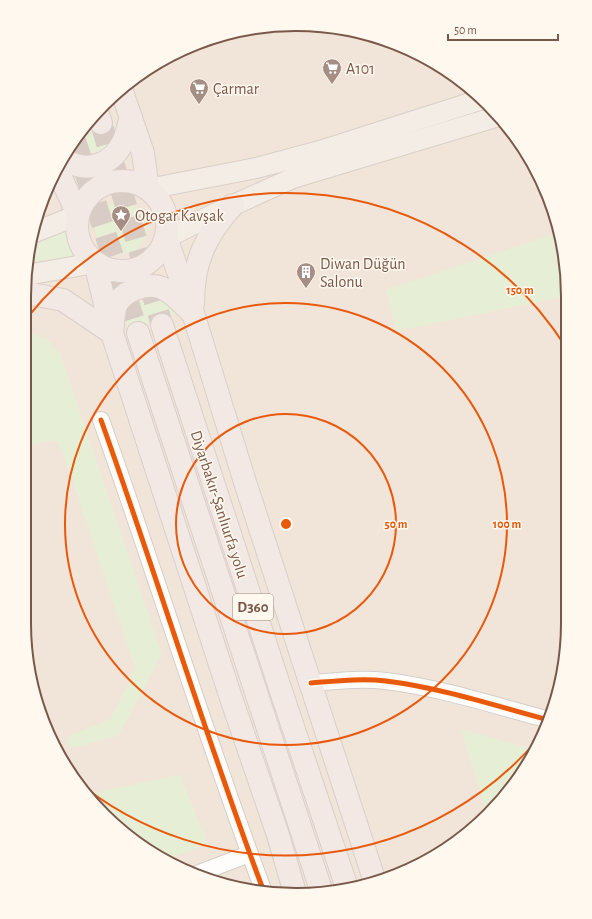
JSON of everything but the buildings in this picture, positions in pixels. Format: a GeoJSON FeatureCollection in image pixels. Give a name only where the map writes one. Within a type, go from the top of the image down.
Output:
{"type":"FeatureCollection","features":[{"type":"Feature","properties":{"kind":"highway"},"geometry":{"type":"LineString","coordinates":[[123,95],[143,153],[148,189]]}},
{"type":"Feature","properties":{"kind":"highway"},"geometry":{"type":"LineString","coordinates":[[67,162],[89,167],[102,165],[117,152],[124,140],[131,117]]}},
{"type":"Feature","properties":{"kind":"highway"},"geometry":{"type":"LineString","coordinates":[[60,176],[78,215]]}},
{"type":"Feature","properties":{"kind":"highway"},"geometry":{"type":"LineString","coordinates":[[121,181],[135,182],[148,189],[158,198],[165,210],[168,224],[166,238],[160,252],[150,262],[138,269],[123,272],[109,270],[95,263],[86,254],[80,242],[77,228],[78,215],[84,202],[94,191],[106,184],[121,181]]}},
{"type":"Feature","properties":{"kind":"highway"},"geometry":{"type":"LineString","coordinates":[[193,313],[193,280],[202,252],[216,224],[232,205]]}},
{"type":"Feature","properties":{"kind":"highway"},"geometry":{"type":"LineString","coordinates":[[166,238],[193,313],[244,480],[373,876]]}},
{"type":"Feature","properties":{"kind":"highway"},"geometry":{"type":"LineString","coordinates":[[95,263],[112,333],[231,698],[278,835],[293,888]]}},
{"type":"Feature","properties":{"kind":"highway"},"geometry":{"type":"LineString","coordinates":[[112,333],[116,304],[128,293],[146,285],[159,286],[168,290],[193,313]]}},
{"type":"Feature","properties":{"kind":"highway"},"geometry":{"type":"LineString","coordinates":[[31,294],[63,300],[112,333]]}},
{"type":"Feature","properties":{"kind":"highway","name":"Diyarbakır-Şanlıurfa yolu"},"geometry":{"type":"LineString","coordinates":[[162,325],[280,691],[345,883]]}},
{"type":"Feature","properties":{"kind":"highway","name":"Diyarbakır-Şanlıurfa yolu"},"geometry":{"type":"LineString","coordinates":[[138,333],[320,887]]}},
{"type":"Feature","properties":{"kind":"main road"},"geometry":{"type":"LineString","coordinates":[[148,189],[256,168],[320,152],[475,101]]}},
{"type":"Feature","properties":{"kind":"main road"},"geometry":{"type":"LineString","coordinates":[[166,238],[232,205],[294,178],[492,118]]}},
{"type":"Feature","properties":{"kind":"main road"},"geometry":{"type":"LineString","coordinates":[[39,230],[78,215]]}},
{"type":"Feature","properties":{"kind":"main road"},"geometry":{"type":"LineString","coordinates":[[32,274],[95,263]]}},
{"type":"Feature","properties":{"kind":"street"},"geometry":{"type":"LineString","coordinates":[[101,420],[249,854],[262,886]]}},
{"type":"Feature","properties":{"kind":"street"},"geometry":{"type":"LineString","coordinates":[[311,683],[356,679],[386,681],[441,692],[543,718]]}},
{"type":"Feature","properties":{"kind":"street"},"geometry":{"type":"LineString","coordinates":[[204,871],[249,854]]}},
{"type":"Feature","properties":{"kind":"shaded area"},"geometry":{"type":"Polygon","coordinates":[[[296,31],[331,33],[365,40],[413,58],[443,76],[471,97],[495,121],[506,135],[534,179],[547,211],[556,244],[559,261],[561,296],[561,623],[559,658],[552,692],[534,740],[516,770],[495,798],[471,822],[443,843],[413,861],[365,879],[331,886],[296,888],[261,886],[211,874],[179,861],[135,833],[121,822],[97,798],[86,784],[58,740],[45,708],[36,675],[32,640],[31,296],[33,261],[40,227],[58,179],[76,149],[97,121],[121,97],[135,86],[179,58],[227,40],[261,33],[296,31]]]}},
{"type":"Feature","properties":{"kind":"green space"},"geometry":{"type":"Polygon","coordinates":[[[114,123],[114,132],[105,149],[82,154],[74,152],[88,132],[114,123]]]}},
{"type":"Feature","properties":{"kind":"green space"},"geometry":{"type":"Polygon","coordinates":[[[116,202],[126,202],[136,206],[143,213],[147,223],[147,233],[143,243],[136,250],[126,254],[116,254],[106,250],[99,243],[95,233],[95,223],[99,213],[106,206],[116,202]]]}},
{"type":"Feature","properties":{"kind":"green space"},"geometry":{"type":"Polygon","coordinates":[[[67,228],[77,261],[43,260],[33,262],[37,241],[67,228]]]}},
{"type":"Feature","properties":{"kind":"green space"},"geometry":{"type":"Polygon","coordinates":[[[554,234],[559,261],[561,297],[397,331],[386,290],[554,234]]]}},
{"type":"Feature","properties":{"kind":"green space"},"geometry":{"type":"Polygon","coordinates":[[[155,298],[164,298],[178,313],[127,331],[128,318],[132,308],[141,302],[155,298]]]}},
{"type":"Feature","properties":{"kind":"green space"},"geometry":{"type":"Polygon","coordinates":[[[31,333],[48,340],[60,354],[162,654],[119,735],[77,747],[66,746],[69,736],[111,719],[135,668],[63,453],[57,441],[47,441],[31,446],[31,333]]]}},
{"type":"Feature","properties":{"kind":"green space"},"geometry":{"type":"Polygon","coordinates":[[[461,729],[520,746],[530,747],[506,784],[485,808],[461,729]]]}},
{"type":"Feature","properties":{"kind":"green space"},"geometry":{"type":"Polygon","coordinates":[[[180,775],[208,844],[172,857],[149,843],[121,822],[93,793],[180,775]]]}},
{"type":"Feature","properties":{"kind":"tunnel"},"geometry":{"type":"LineString","coordinates":[[101,123],[162,325]]}},
{"type":"Feature","properties":{"kind":"tunnel"},"geometry":{"type":"LineString","coordinates":[[77,147],[138,333]]}},
{"type":"Feature","properties":{"kind":"cycle path"},"geometry":{"type":"LineString","coordinates":[[101,420],[201,715],[262,886]]}},
{"type":"Feature","properties":{"kind":"cycle path"},"geometry":{"type":"LineString","coordinates":[[311,683],[367,680],[407,684],[469,698],[543,718]]}},
{"type":"Feature","properties":{"kind":"place","name":"A101"},"geometry":{"type":"Point","coordinates":[332,85]}},
{"type":"Feature","properties":{"kind":"place","name":"Çarmar"},"geometry":{"type":"Point","coordinates":[199,105]}},
{"type":"Feature","properties":{"kind":"place","name":"Otogar Kavşak"},"geometry":{"type":"Point","coordinates":[121,232]}},
{"type":"Feature","properties":{"kind":"place","name":"Diwan Düğün Salonu"},"geometry":{"type":"Point","coordinates":[306,289]}}]}
